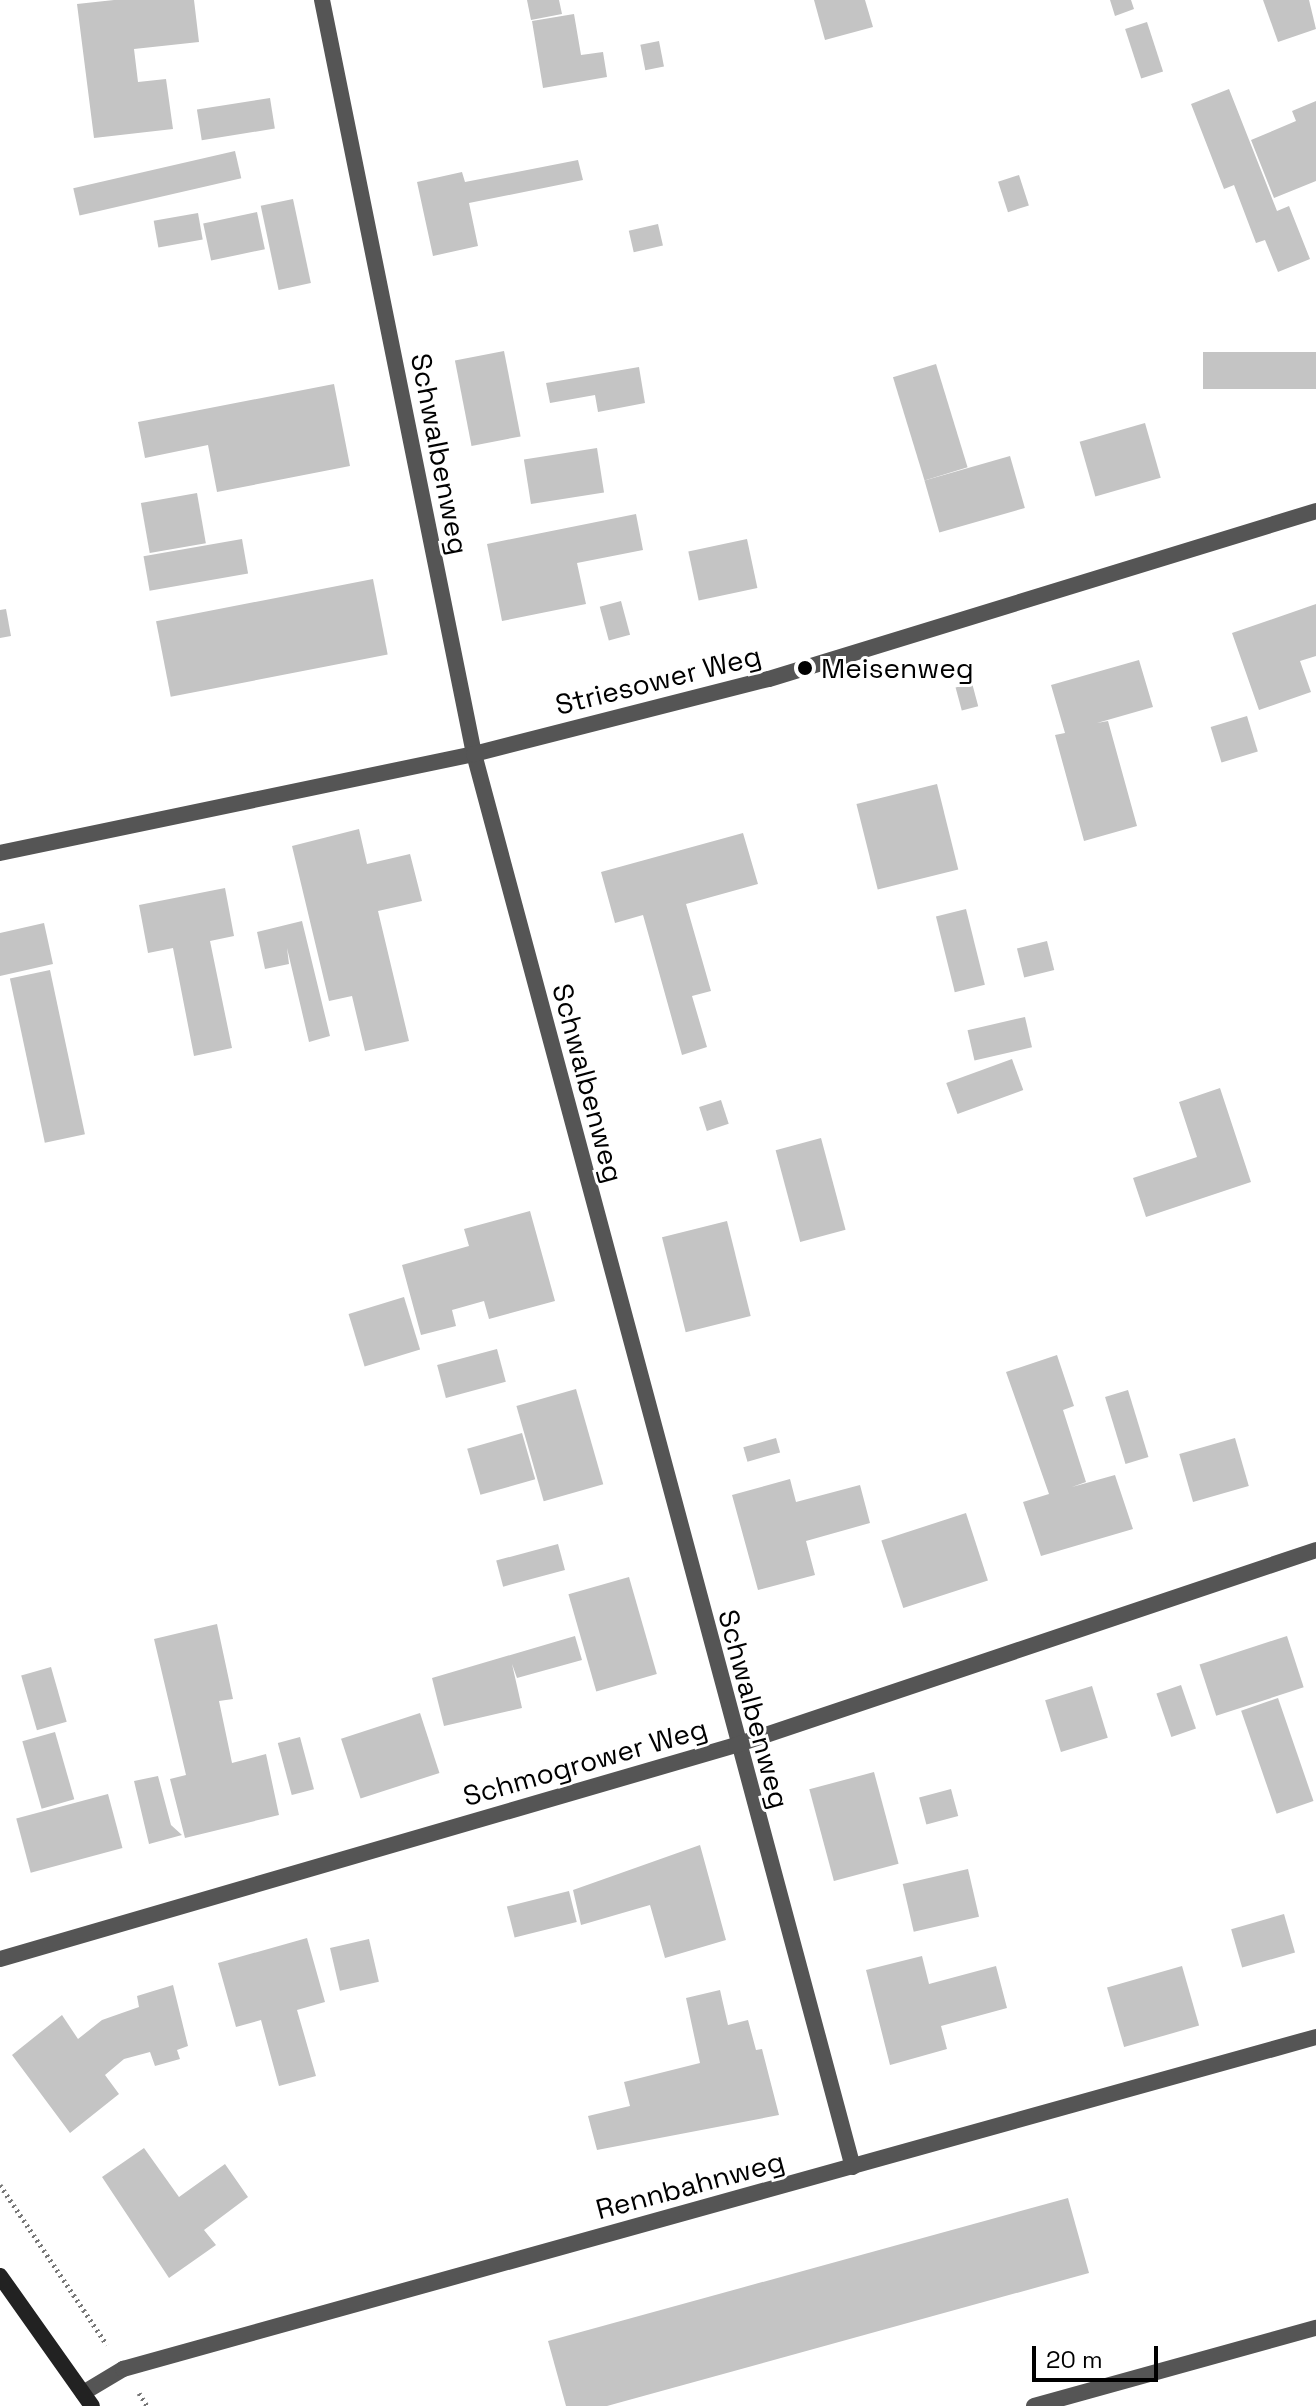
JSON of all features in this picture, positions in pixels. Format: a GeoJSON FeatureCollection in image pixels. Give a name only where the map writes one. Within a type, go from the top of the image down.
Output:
{"type":"FeatureCollection","features":[{"type":"Feature","properties":{"kind":"main road"},"geometry":{"type":"LineString","coordinates":[[0,2276],[87,2400]]}},
{"type":"Feature","properties":{"kind":"street","name":"Schwalbenweg"},"geometry":{"type":"LineString","coordinates":[[322,0],[474,754],[736,1745],[853,2167]]}},
{"type":"Feature","properties":{"kind":"street","name":"Striesower Weg"},"geometry":{"type":"LineString","coordinates":[[0,853],[474,754],[943,629],[1316,511]]}},
{"type":"Feature","properties":{"kind":"street","name":"Schmogrower Weg"},"geometry":{"type":"LineString","coordinates":[[0,1959],[736,1745],[1316,1550]]}},
{"type":"Feature","properties":{"kind":"street","name":"Rennbahnweg"},"geometry":{"type":"LineString","coordinates":[[87,2400],[123,2369],[1316,2037]]}},
{"type":"Feature","properties":{"kind":"street"},"geometry":{"type":"LineString","coordinates":[[1034,2406],[1316,2328]]}},
{"type":"Feature","properties":{"kind":"path"},"geometry":{"type":"LineString","coordinates":[[0,2185],[147,2406]]}},
{"type":"Feature","properties":{"kind":"building"},"geometry":{"type":"Polygon","coordinates":[[[114,0],[194,0],[199,42],[134,49],[138,82],[166,79],[173,129],[94,138],[77,4],[114,0]]]}},
{"type":"Feature","properties":{"kind":"building"},"geometry":{"type":"Polygon","coordinates":[[[527,0],[559,0],[562,14],[531,20],[527,0]]]}},
{"type":"Feature","properties":{"kind":"building"},"geometry":{"type":"Polygon","coordinates":[[[814,0],[865,0],[873,27],[825,40],[814,0]]]}},
{"type":"Feature","properties":{"kind":"building"},"geometry":{"type":"Polygon","coordinates":[[[1110,0],[1131,0],[1134,9],[1115,16],[1110,0]]]}},
{"type":"Feature","properties":{"kind":"building"},"geometry":{"type":"Polygon","coordinates":[[[1263,0],[1309,0],[1316,29],[1278,42],[1263,0]]]}},
{"type":"Feature","properties":{"kind":"building"},"geometry":{"type":"Polygon","coordinates":[[[574,14],[581,55],[603,52],[607,77],[543,88],[532,21],[574,14]]]}},
{"type":"Feature","properties":{"kind":"building"},"geometry":{"type":"Polygon","coordinates":[[[1147,22],[1163,71],[1141,79],[1125,29],[1147,22]]]}},
{"type":"Feature","properties":{"kind":"building"},"geometry":{"type":"Polygon","coordinates":[[[659,41],[664,67],[645,70],[640,45],[659,41]]]}},
{"type":"Feature","properties":{"kind":"building"},"geometry":{"type":"Polygon","coordinates":[[[1229,89],[1277,211],[1289,206],[1310,259],[1278,272],[1265,240],[1256,243],[1234,185],[1224,189],[1191,104],[1229,89]]]}},
{"type":"Feature","properties":{"kind":"building"},"geometry":{"type":"Polygon","coordinates":[[[270,98],[275,129],[202,140],[197,110],[270,98]]]}},
{"type":"Feature","properties":{"kind":"building"},"geometry":{"type":"Polygon","coordinates":[[[1316,101],[1316,181],[1274,198],[1251,140],[1296,121],[1292,111],[1316,101]]]}},
{"type":"Feature","properties":{"kind":"building"},"geometry":{"type":"Polygon","coordinates":[[[235,151],[241,178],[80,216],[73,188],[235,151]]]}},
{"type":"Feature","properties":{"kind":"building"},"geometry":{"type":"Polygon","coordinates":[[[578,160],[583,180],[469,203],[478,246],[433,256],[417,182],[462,172],[465,182],[578,160]]]}},
{"type":"Feature","properties":{"kind":"building"},"geometry":{"type":"Polygon","coordinates":[[[1019,175],[1029,205],[1008,212],[998,182],[1019,175]]]}},
{"type":"Feature","properties":{"kind":"building"},"geometry":{"type":"Polygon","coordinates":[[[293,199],[311,283],[279,290],[261,206],[293,199]]]}},
{"type":"Feature","properties":{"kind":"building"},"geometry":{"type":"Polygon","coordinates":[[[257,212],[265,249],[211,261],[203,223],[257,212]]]}},
{"type":"Feature","properties":{"kind":"building"},"geometry":{"type":"Polygon","coordinates":[[[198,213],[203,240],[158,247],[154,221],[198,213]]]}},
{"type":"Feature","properties":{"kind":"building"},"geometry":{"type":"Polygon","coordinates":[[[658,224],[663,245],[634,252],[629,231],[658,224]]]}},
{"type":"Feature","properties":{"kind":"building"},"geometry":{"type":"Polygon","coordinates":[[[504,351],[521,436],[472,446],[455,361],[504,351]]]}},
{"type":"Feature","properties":{"kind":"building"},"geometry":{"type":"Polygon","coordinates":[[[1203,352],[1316,352],[1316,389],[1203,389],[1203,352]]]}},
{"type":"Feature","properties":{"kind":"building"},"geometry":{"type":"Polygon","coordinates":[[[936,364],[968,467],[925,480],[893,377],[936,364]]]}},
{"type":"Feature","properties":{"kind":"building"},"geometry":{"type":"Polygon","coordinates":[[[639,367],[645,403],[598,412],[595,395],[550,403],[546,383],[639,367]]]}},
{"type":"Feature","properties":{"kind":"building"},"geometry":{"type":"Polygon","coordinates":[[[334,384],[350,466],[217,492],[208,445],[145,458],[138,422],[334,384]]]}},
{"type":"Feature","properties":{"kind":"building"},"geometry":{"type":"Polygon","coordinates":[[[1145,423],[1161,478],[1095,497],[1080,442],[1145,423]]]}},
{"type":"Feature","properties":{"kind":"building"},"geometry":{"type":"Polygon","coordinates":[[[597,448],[604,492],[531,504],[524,460],[597,448]]]}},
{"type":"Feature","properties":{"kind":"building"},"geometry":{"type":"Polygon","coordinates":[[[1010,456],[1025,508],[939,532],[924,481],[1010,456]]]}},
{"type":"Feature","properties":{"kind":"building"},"geometry":{"type":"Polygon","coordinates":[[[197,493],[206,543],[150,553],[141,503],[197,493]]]}},
{"type":"Feature","properties":{"kind":"building"},"geometry":{"type":"Polygon","coordinates":[[[636,514],[643,550],[577,563],[586,604],[502,621],[487,544],[636,514]]]}},
{"type":"Feature","properties":{"kind":"building"},"geometry":{"type":"Polygon","coordinates":[[[242,539],[248,573],[150,591],[144,556],[242,539]]]}},
{"type":"Feature","properties":{"kind":"building"},"geometry":{"type":"Polygon","coordinates":[[[747,539],[757,588],[699,600],[688,551],[747,539]]]}},
{"type":"Feature","properties":{"kind":"building"},"geometry":{"type":"Polygon","coordinates":[[[373,579],[388,655],[171,697],[156,621],[373,579]]]}},
{"type":"Feature","properties":{"kind":"building"},"geometry":{"type":"Polygon","coordinates":[[[621,601],[630,635],[609,641],[600,607],[621,601]]]}},
{"type":"Feature","properties":{"kind":"building"},"geometry":{"type":"Polygon","coordinates":[[[1316,604],[1316,656],[1300,661],[1311,692],[1259,710],[1232,633],[1316,604]]]}},
{"type":"Feature","properties":{"kind":"building"},"geometry":{"type":"Polygon","coordinates":[[[6,609],[11,636],[0,638],[0,610],[6,609]]]}},
{"type":"Feature","properties":{"kind":"building"},"geometry":{"type":"Polygon","coordinates":[[[1139,660],[1153,707],[1097,723],[1108,721],[1137,826],[1084,841],[1055,735],[1065,733],[1051,685],[1139,660]]]}},
{"type":"Feature","properties":{"kind":"building"},"geometry":{"type":"Polygon","coordinates":[[[972,683],[978,706],[962,711],[956,687],[972,683]]]}},
{"type":"Feature","properties":{"kind":"building"},"geometry":{"type":"Polygon","coordinates":[[[1247,716],[1258,751],[1221,762],[1211,727],[1247,716]]]}},
{"type":"Feature","properties":{"kind":"building"},"geometry":{"type":"Polygon","coordinates":[[[937,784],[958,869],[878,889],[856,804],[937,784]]]}},
{"type":"Feature","properties":{"kind":"building"},"geometry":{"type":"Polygon","coordinates":[[[359,829],[367,864],[410,854],[422,901],[378,911],[409,1041],[365,1051],[352,996],[329,1001],[292,846],[359,829]]]}},
{"type":"Feature","properties":{"kind":"building"},"geometry":{"type":"Polygon","coordinates":[[[743,833],[758,884],[686,904],[711,991],[692,996],[707,1047],[682,1055],[643,915],[615,923],[601,872],[743,833]]]}},
{"type":"Feature","properties":{"kind":"building"},"geometry":{"type":"Polygon","coordinates":[[[225,888],[234,936],[210,941],[232,1048],[194,1056],[173,948],[148,953],[139,905],[225,888]]]}},
{"type":"Feature","properties":{"kind":"building"},"geometry":{"type":"Polygon","coordinates":[[[966,909],[985,985],[955,992],[936,916],[966,909]]]}},
{"type":"Feature","properties":{"kind":"building"},"geometry":{"type":"Polygon","coordinates":[[[302,921],[330,1036],[309,1042],[287,948],[289,964],[265,969],[257,932],[302,921]]]}},
{"type":"Feature","properties":{"kind":"building"},"geometry":{"type":"Polygon","coordinates":[[[44,923],[53,964],[0,976],[0,933],[44,923]]]}},
{"type":"Feature","properties":{"kind":"building"},"geometry":{"type":"Polygon","coordinates":[[[1047,941],[1054,970],[1024,978],[1017,948],[1047,941]]]}},
{"type":"Feature","properties":{"kind":"building"},"geometry":{"type":"Polygon","coordinates":[[[50,970],[85,1134],[45,1143],[10,979],[50,970]]]}},
{"type":"Feature","properties":{"kind":"building"},"geometry":{"type":"Polygon","coordinates":[[[1025,1017],[1032,1047],[974,1060],[968,1030],[1025,1017]]]}},
{"type":"Feature","properties":{"kind":"building"},"geometry":{"type":"Polygon","coordinates":[[[1012,1059],[1023,1090],[958,1114],[946,1083],[1012,1059]]]}},
{"type":"Feature","properties":{"kind":"building"},"geometry":{"type":"Polygon","coordinates":[[[1220,1088],[1251,1182],[1146,1217],[1133,1178],[1197,1157],[1179,1102],[1220,1088]]]}},
{"type":"Feature","properties":{"kind":"building"},"geometry":{"type":"Polygon","coordinates":[[[721,1100],[729,1124],[707,1131],[699,1107],[721,1100]]]}},
{"type":"Feature","properties":{"kind":"building"},"geometry":{"type":"Polygon","coordinates":[[[821,1138],[846,1230],[800,1242],[776,1150],[821,1138]]]}},
{"type":"Feature","properties":{"kind":"building"},"geometry":{"type":"Polygon","coordinates":[[[530,1211],[555,1301],[489,1319],[484,1301],[452,1310],[456,1326],[421,1335],[402,1265],[469,1246],[464,1229],[530,1211]]]}},
{"type":"Feature","properties":{"kind":"building"},"geometry":{"type":"Polygon","coordinates":[[[727,1221],[751,1316],[686,1332],[662,1237],[727,1221]]]}},
{"type":"Feature","properties":{"kind":"building"},"geometry":{"type":"Polygon","coordinates":[[[404,1297],[420,1350],[365,1367],[349,1314],[404,1297]]]}},
{"type":"Feature","properties":{"kind":"building"},"geometry":{"type":"Polygon","coordinates":[[[497,1349],[506,1382],[446,1398],[437,1365],[497,1349]]]}},
{"type":"Feature","properties":{"kind":"building"},"geometry":{"type":"Polygon","coordinates":[[[1057,1355],[1074,1406],[1063,1410],[1086,1482],[1072,1487],[1115,1475],[1133,1529],[1041,1556],[1023,1502],[1049,1494],[1006,1372],[1057,1355]]]}},
{"type":"Feature","properties":{"kind":"building"},"geometry":{"type":"Polygon","coordinates":[[[576,1389],[603,1484],[544,1501],[516,1406],[576,1389]]]}},
{"type":"Feature","properties":{"kind":"building"},"geometry":{"type":"Polygon","coordinates":[[[1128,1390],[1148,1457],[1126,1464],[1105,1397],[1128,1390]]]}},
{"type":"Feature","properties":{"kind":"building"},"geometry":{"type":"Polygon","coordinates":[[[522,1433],[535,1479],[480,1495],[467,1449],[522,1433]]]}},
{"type":"Feature","properties":{"kind":"building"},"geometry":{"type":"Polygon","coordinates":[[[776,1438],[780,1452],[747,1462],[743,1447],[776,1438]]]}},
{"type":"Feature","properties":{"kind":"building"},"geometry":{"type":"Polygon","coordinates":[[[1235,1438],[1249,1486],[1193,1502],[1179,1454],[1235,1438]]]}},
{"type":"Feature","properties":{"kind":"building"},"geometry":{"type":"Polygon","coordinates":[[[790,1479],[796,1502],[860,1485],[870,1523],[806,1541],[815,1575],[758,1590],[732,1495],[790,1479]]]}},
{"type":"Feature","properties":{"kind":"building"},"geometry":{"type":"Polygon","coordinates":[[[966,1513],[988,1581],[903,1608],[881,1541],[966,1513]]]}},
{"type":"Feature","properties":{"kind":"building"},"geometry":{"type":"Polygon","coordinates":[[[558,1544],[565,1570],[503,1587],[496,1561],[558,1544]]]}},
{"type":"Feature","properties":{"kind":"building"},"geometry":{"type":"Polygon","coordinates":[[[629,1577],[657,1674],[596,1691],[568,1594],[629,1577]]]}},
{"type":"Feature","properties":{"kind":"building"},"geometry":{"type":"Polygon","coordinates":[[[217,1624],[233,1699],[219,1701],[232,1763],[266,1754],[279,1815],[185,1838],[170,1779],[186,1775],[154,1639],[217,1624]]]}},
{"type":"Feature","properties":{"kind":"building"},"geometry":{"type":"Polygon","coordinates":[[[575,1636],[582,1660],[517,1678],[512,1664],[522,1708],[444,1726],[432,1678],[575,1636]]]}},
{"type":"Feature","properties":{"kind":"building"},"geometry":{"type":"Polygon","coordinates":[[[1287,1636],[1304,1687],[1216,1716],[1200,1664],[1287,1636]]]}},
{"type":"Feature","properties":{"kind":"building"},"geometry":{"type":"Polygon","coordinates":[[[51,1667],[67,1722],[37,1730],[21,1676],[51,1667]]]}},
{"type":"Feature","properties":{"kind":"building"},"geometry":{"type":"Polygon","coordinates":[[[1181,1685],[1196,1728],[1171,1737],[1156,1693],[1181,1685]]]}},
{"type":"Feature","properties":{"kind":"building"},"geometry":{"type":"Polygon","coordinates":[[[1092,1686],[1108,1738],[1061,1752],[1045,1700],[1092,1686]]]}},
{"type":"Feature","properties":{"kind":"building"},"geometry":{"type":"Polygon","coordinates":[[[1278,1698],[1313,1801],[1277,1814],[1241,1711],[1278,1698]]]}},
{"type":"Feature","properties":{"kind":"building"},"geometry":{"type":"Polygon","coordinates":[[[420,1713],[439,1773],[361,1799],[341,1739],[420,1713]]]}},
{"type":"Feature","properties":{"kind":"building"},"geometry":{"type":"Polygon","coordinates":[[[55,1732],[74,1799],[42,1809],[22,1741],[55,1732]]]}},
{"type":"Feature","properties":{"kind":"building"},"geometry":{"type":"Polygon","coordinates":[[[300,1737],[314,1789],[292,1795],[278,1743],[300,1737]]]}},
{"type":"Feature","properties":{"kind":"building"},"geometry":{"type":"Polygon","coordinates":[[[874,1772],[899,1864],[834,1881],[809,1789],[874,1772]]]}},
{"type":"Feature","properties":{"kind":"building"},"geometry":{"type":"Polygon","coordinates":[[[158,1776],[171,1825],[182,1835],[149,1844],[134,1781],[158,1776]]]}},
{"type":"Feature","properties":{"kind":"building"},"geometry":{"type":"Polygon","coordinates":[[[951,1789],[958,1816],[926,1825],[919,1798],[951,1789]]]}},
{"type":"Feature","properties":{"kind":"building"},"geometry":{"type":"Polygon","coordinates":[[[108,1794],[122,1848],[31,1873],[16,1819],[108,1794]]]}},
{"type":"Feature","properties":{"kind":"building"},"geometry":{"type":"Polygon","coordinates":[[[700,1845],[726,1940],[665,1958],[650,1905],[581,1925],[573,1890],[700,1845]]]}},
{"type":"Feature","properties":{"kind":"building"},"geometry":{"type":"Polygon","coordinates":[[[968,1869],[979,1917],[914,1932],[903,1884],[968,1869]]]}},
{"type":"Feature","properties":{"kind":"building"},"geometry":{"type":"Polygon","coordinates":[[[569,1891],[577,1922],[515,1938],[507,1906],[569,1891]]]}},
{"type":"Feature","properties":{"kind":"building"},"geometry":{"type":"Polygon","coordinates":[[[1284,1914],[1295,1952],[1242,1968],[1231,1929],[1284,1914]]]}},
{"type":"Feature","properties":{"kind":"building"},"geometry":{"type":"Polygon","coordinates":[[[307,1938],[325,2002],[297,2010],[316,2076],[279,2086],[261,2020],[236,2027],[218,1963],[307,1938]]]}},
{"type":"Feature","properties":{"kind":"building"},"geometry":{"type":"Polygon","coordinates":[[[369,1939],[379,1982],[340,1991],[330,1948],[369,1939]]]}},
{"type":"Feature","properties":{"kind":"building"},"geometry":{"type":"Polygon","coordinates":[[[922,1956],[929,1984],[996,1966],[1007,2008],[941,2026],[947,2049],[890,2065],[866,1970],[922,1956]]]}},
{"type":"Feature","properties":{"kind":"building"},"geometry":{"type":"Polygon","coordinates":[[[1182,1966],[1199,2026],[1124,2047],[1107,1987],[1182,1966]]]}},
{"type":"Feature","properties":{"kind":"building"},"geometry":{"type":"Polygon","coordinates":[[[173,1985],[188,2046],[177,2050],[180,2059],[155,2066],[150,2052],[124,2059],[105,2075],[119,2094],[70,2133],[12,2055],[62,2015],[78,2039],[102,2020],[139,2007],[137,1996],[173,1985]]]}},
{"type":"Feature","properties":{"kind":"building"},"geometry":{"type":"Polygon","coordinates":[[[720,1990],[728,2025],[748,2020],[756,2050],[762,2049],[779,2115],[597,2150],[588,2116],[630,2106],[624,2082],[700,2063],[686,1998],[720,1990]]]}},
{"type":"Feature","properties":{"kind":"building"},"geometry":{"type":"Polygon","coordinates":[[[144,2148],[179,2197],[225,2164],[248,2197],[204,2230],[216,2245],[169,2278],[102,2177],[144,2148]]]}},
{"type":"Feature","properties":{"kind":"building"},"geometry":{"type":"Polygon","coordinates":[[[1068,2198],[1089,2273],[607,2406],[566,2406],[548,2341],[1068,2198]]]}},
{"type":"Feature","properties":{"kind":"place","name":"Meisenweg"},"geometry":{"type":"Point","coordinates":[805,668]}}]}
